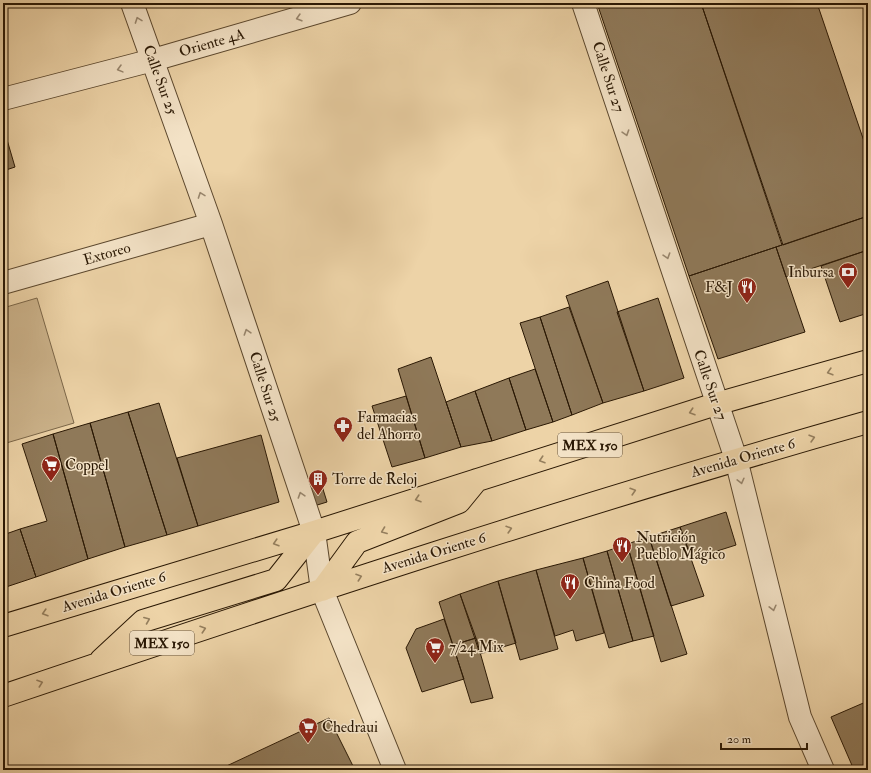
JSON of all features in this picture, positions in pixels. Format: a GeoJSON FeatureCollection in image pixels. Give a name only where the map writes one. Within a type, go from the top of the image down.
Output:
{"type":"FeatureCollection","features":[{"type":"Feature","properties":{"kind":"main road","name":"Avenida Oriente 6"},"geometry":{"type":"LineString","coordinates":[[3,626],[314,532],[716,404],[868,361]]}},
{"type":"Feature","properties":{"kind":"main road","name":"Avenida Oriente 6"},"geometry":{"type":"LineString","coordinates":[[3,696],[398,564],[736,459],[868,422]]}},
{"type":"Feature","properties":{"kind":"main road"},"geometry":{"type":"LineString","coordinates":[[322,590],[357,542],[460,502],[477,480]]}},
{"type":"Feature","properties":{"kind":"main road"},"geometry":{"type":"LineString","coordinates":[[97,664],[143,621],[276,580],[314,532]]}},
{"type":"Feature","properties":{"kind":"street","name":"Calle Sur 25"},"geometry":{"type":"LineString","coordinates":[[132,3],[211,224],[314,532],[322,590],[395,770]]}},
{"type":"Feature","properties":{"kind":"street","name":"Oriente 4A"},"geometry":{"type":"LineString","coordinates":[[3,99],[153,60],[350,3]]}},
{"type":"Feature","properties":{"kind":"street","name":"Calle Sur 27"},"geometry":{"type":"LineString","coordinates":[[583,3],[716,404],[736,459],[800,717],[823,770]]}},
{"type":"Feature","properties":{"kind":"street","name":"Extoreo"},"geometry":{"type":"LineString","coordinates":[[3,283],[211,224]]}},
{"type":"Feature","properties":{"kind":"shaded area"},"geometry":{"type":"Polygon","coordinates":[[[37,298],[74,423],[3,444],[3,308],[37,298]]]}},
{"type":"Feature","properties":{"kind":"building"},"geometry":{"type":"Polygon","coordinates":[[[597,3],[701,3],[782,245],[689,276],[597,3]]]}},
{"type":"Feature","properties":{"kind":"building"},"geometry":{"type":"Polygon","coordinates":[[[701,3],[817,3],[868,153],[868,216],[783,245],[701,3]]]}},
{"type":"Feature","properties":{"kind":"building"},"geometry":{"type":"Polygon","coordinates":[[[3,126],[15,167],[3,171],[3,126]]]}},
{"type":"Feature","properties":{"kind":"building"},"geometry":{"type":"Polygon","coordinates":[[[868,216],[868,250],[786,277],[776,247],[868,216]]]}},
{"type":"Feature","properties":{"kind":"building","name":"F&J"},"geometry":{"type":"Polygon","coordinates":[[[776,247],[805,332],[718,359],[689,276],[776,247]]]}},
{"type":"Feature","properties":{"kind":"building","name":"Inbursa"},"geometry":{"type":"Polygon","coordinates":[[[868,250],[868,313],[840,322],[821,266],[868,250]]]}},
{"type":"Feature","properties":{"kind":"building"},"geometry":{"type":"Polygon","coordinates":[[[608,281],[644,391],[603,403],[566,296],[608,281]]]}},
{"type":"Feature","properties":{"kind":"building"},"geometry":{"type":"Polygon","coordinates":[[[658,298],[684,378],[644,391],[617,312],[658,298]]]}},
{"type":"Feature","properties":{"kind":"building"},"geometry":{"type":"Polygon","coordinates":[[[569,307],[603,403],[572,415],[540,317],[569,307]]]}},
{"type":"Feature","properties":{"kind":"building"},"geometry":{"type":"Polygon","coordinates":[[[540,317],[572,415],[553,422],[520,323],[540,317]]]}},
{"type":"Feature","properties":{"kind":"building"},"geometry":{"type":"Polygon","coordinates":[[[431,357],[461,447],[425,458],[398,369],[431,357]]]}},
{"type":"Feature","properties":{"kind":"building"},"geometry":{"type":"Polygon","coordinates":[[[535,369],[553,422],[526,430],[509,378],[535,369]]]}},
{"type":"Feature","properties":{"kind":"building"},"geometry":{"type":"Polygon","coordinates":[[[509,378],[526,430],[492,441],[475,391],[509,378]]]}},
{"type":"Feature","properties":{"kind":"building"},"geometry":{"type":"Polygon","coordinates":[[[475,391],[492,441],[461,447],[446,402],[475,391]]]}},
{"type":"Feature","properties":{"kind":"building"},"geometry":{"type":"Polygon","coordinates":[[[406,396],[425,458],[392,467],[372,406],[406,396]]]}},
{"type":"Feature","properties":{"kind":"building"},"geometry":{"type":"Polygon","coordinates":[[[159,403],[198,526],[167,535],[128,412],[159,403]]]}},
{"type":"Feature","properties":{"kind":"building"},"geometry":{"type":"Polygon","coordinates":[[[128,412],[167,535],[125,547],[90,423],[128,412]]]}},
{"type":"Feature","properties":{"kind":"building"},"geometry":{"type":"Polygon","coordinates":[[[90,423],[125,547],[88,559],[53,434],[90,423]]]}},
{"type":"Feature","properties":{"kind":"building","name":"Coppel"},"geometry":{"type":"Polygon","coordinates":[[[53,434],[88,559],[36,577],[20,529],[47,521],[22,444],[53,434]]]}},
{"type":"Feature","properties":{"kind":"building"},"geometry":{"type":"Polygon","coordinates":[[[261,435],[279,502],[198,526],[177,458],[261,435]]]}},
{"type":"Feature","properties":{"kind":"building","name":"Torre de Reloj"},"geometry":{"type":"Polygon","coordinates":[[[322,486],[327,502],[314,506],[310,489],[322,486]]]}},
{"type":"Feature","properties":{"kind":"building"},"geometry":{"type":"Polygon","coordinates":[[[726,512],[736,545],[692,559],[680,527],[726,512]]]}},
{"type":"Feature","properties":{"kind":"building"},"geometry":{"type":"Polygon","coordinates":[[[680,527],[704,596],[671,606],[649,537],[680,527]]]}},
{"type":"Feature","properties":{"kind":"building"},"geometry":{"type":"Polygon","coordinates":[[[20,529],[36,577],[3,588],[3,535],[20,529]]]}},
{"type":"Feature","properties":{"kind":"building"},"geometry":{"type":"Polygon","coordinates":[[[649,537],[687,654],[661,662],[627,544],[649,537]]]}},
{"type":"Feature","properties":{"kind":"building"},"geometry":{"type":"Polygon","coordinates":[[[627,544],[654,636],[633,641],[607,551],[627,544]]]}},
{"type":"Feature","properties":{"kind":"building"},"geometry":{"type":"Polygon","coordinates":[[[607,551],[633,641],[609,648],[583,558],[607,551]]]}},
{"type":"Feature","properties":{"kind":"building","name":"China Food"},"geometry":{"type":"Polygon","coordinates":[[[583,558],[604,633],[576,641],[573,630],[555,636],[536,570],[583,558]]]}},
{"type":"Feature","properties":{"kind":"building"},"geometry":{"type":"Polygon","coordinates":[[[536,570],[558,649],[520,660],[498,581],[536,570]]]}},
{"type":"Feature","properties":{"kind":"building"},"geometry":{"type":"Polygon","coordinates":[[[498,581],[516,643],[480,654],[460,594],[498,581]]]}},
{"type":"Feature","properties":{"kind":"building"},"geometry":{"type":"Polygon","coordinates":[[[460,594],[476,638],[453,645],[439,602],[460,594]]]}},
{"type":"Feature","properties":{"kind":"building","name":"7/24 Mix"},"geometry":{"type":"Polygon","coordinates":[[[444,619],[464,679],[422,692],[406,648],[416,629],[444,619]]]}},
{"type":"Feature","properties":{"kind":"building"},"geometry":{"type":"Polygon","coordinates":[[[476,638],[493,698],[471,703],[453,645],[476,638]]]}},
{"type":"Feature","properties":{"kind":"building"},"geometry":{"type":"Polygon","coordinates":[[[868,701],[868,770],[854,770],[831,717],[868,701]]]}},
{"type":"Feature","properties":{"kind":"building","name":"Chedraui"},"geometry":{"type":"Polygon","coordinates":[[[329,718],[355,770],[218,770],[329,718]]]}},
{"type":"Feature","properties":{"kind":"place","name":"Inbursa"},"geometry":{"type":"Point","coordinates":[848,289]}},
{"type":"Feature","properties":{"kind":"place","name":"F&J"},"geometry":{"type":"Point","coordinates":[747,304]}},
{"type":"Feature","properties":{"kind":"place","name":"Farmacias del Ahorro"},"geometry":{"type":"Point","coordinates":[343,443]}},
{"type":"Feature","properties":{"kind":"place","name":"Coppel"},"geometry":{"type":"Point","coordinates":[51,482]}},
{"type":"Feature","properties":{"kind":"place","name":"Torre de Reloj"},"geometry":{"type":"Point","coordinates":[318,496]}},
{"type":"Feature","properties":{"kind":"place","name":"Nutrición Pueblo Mágico"},"geometry":{"type":"Point","coordinates":[622,563]}},
{"type":"Feature","properties":{"kind":"place","name":"China Food"},"geometry":{"type":"Point","coordinates":[570,600]}},
{"type":"Feature","properties":{"kind":"place","name":"7/24 Mix"},"geometry":{"type":"Point","coordinates":[435,664]}},
{"type":"Feature","properties":{"kind":"place","name":"Chedraui"},"geometry":{"type":"Point","coordinates":[308,744]}}]}
